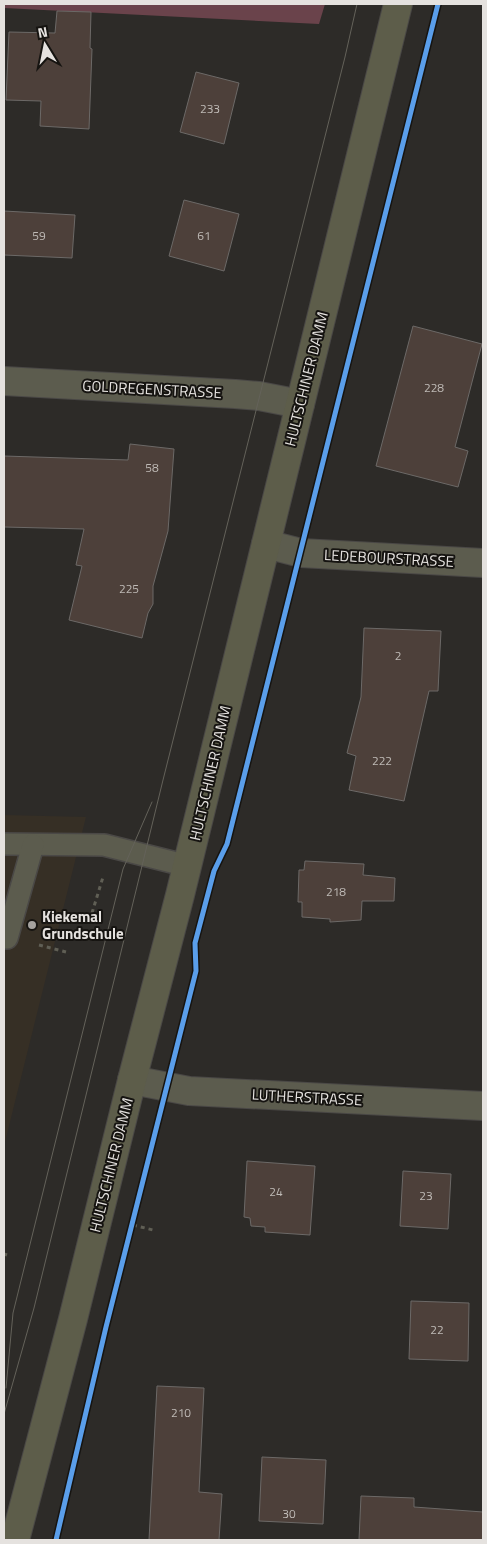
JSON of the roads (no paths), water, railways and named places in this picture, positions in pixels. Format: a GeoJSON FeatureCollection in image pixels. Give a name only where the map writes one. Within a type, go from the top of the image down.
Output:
{"type":"FeatureCollection","features":[{"type":"Feature","properties":{"kind":"main road","name":"HULTSCHINER DAMM"},"geometry":{"type":"LineString","coordinates":[[15,1540],[74,1319],[132,1080],[188,866],[398,4]]}},
{"type":"Feature","properties":{"kind":"street","name":"GOLDREGENSTRASSE"},"geometry":{"type":"LineString","coordinates":[[4,381],[251,395],[300,404]]}},
{"type":"Feature","properties":{"kind":"street","name":"LEDEBOURSTRASSE"},"geometry":{"type":"LineString","coordinates":[[266,544],[301,553],[483,563]]}},
{"type":"Feature","properties":{"kind":"street","name":"LUTHERSTRASSE"},"geometry":{"type":"LineString","coordinates":[[132,1080],[189,1091],[483,1106]]}},
{"type":"Feature","properties":{"kind":"lane"},"geometry":{"type":"LineString","coordinates":[[4,844],[104,845],[188,866]]}},
{"type":"Feature","properties":{"kind":"lane"},"geometry":{"type":"LineString","coordinates":[[4,937],[7,938],[33,845]]}},
{"type":"Feature","properties":{"kind":"tram line"},"geometry":{"type":"LineString","coordinates":[[4,1414],[34,1308],[163,780],[357,4]]}},
{"type":"Feature","properties":{"kind":"tram line"},"geometry":{"type":"LineString","coordinates":[[6,1388],[13,1313],[123,869],[152,802]]}},
{"type":"Feature","properties":{"kind":"place","name":"Kiekemal Grundschule"},"geometry":{"type":"Point","coordinates":[32,925]}}]}
